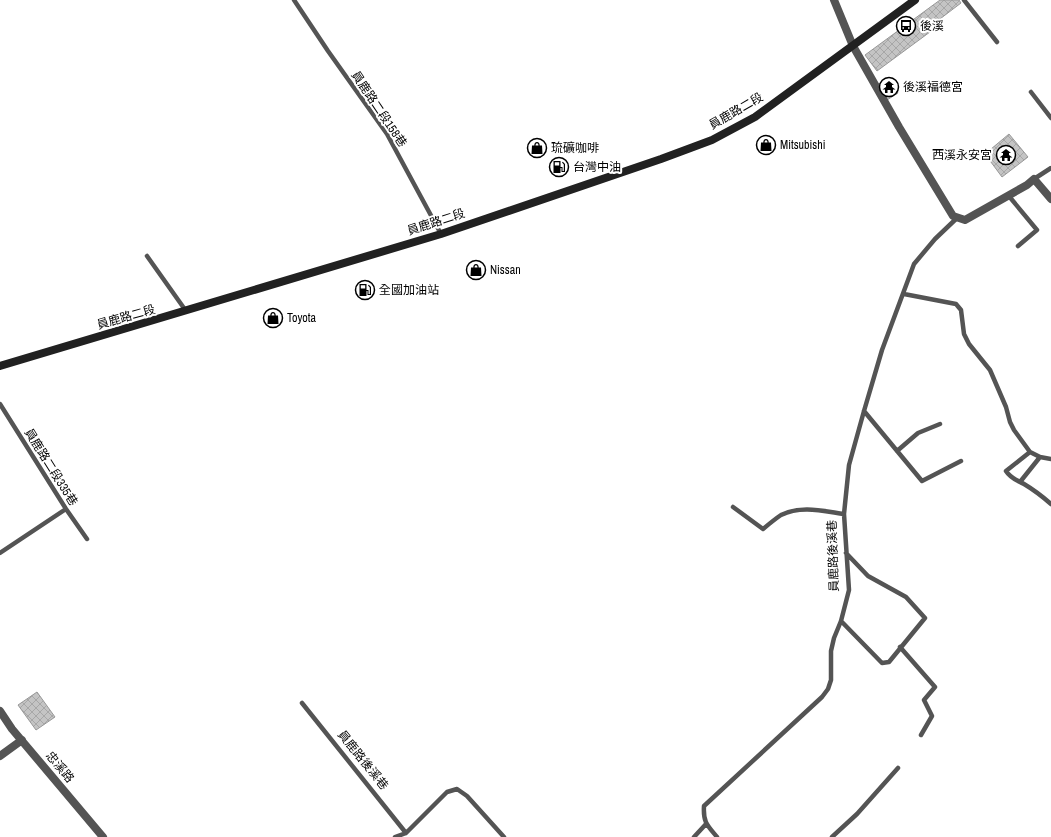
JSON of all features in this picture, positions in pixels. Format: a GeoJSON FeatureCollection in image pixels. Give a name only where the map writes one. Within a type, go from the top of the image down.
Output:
{"type":"FeatureCollection","features":[{"type":"Feature","properties":{"kind":"main road","name":"員鹿路二段"},"geometry":{"type":"LineString","coordinates":[[0,366],[186,312],[441,234],[661,159],[712,140],[755,117],[915,0]]}},
{"type":"Feature","properties":{"kind":"street"},"geometry":{"type":"LineString","coordinates":[[834,0],[854,46],[899,127],[951,214],[957,218],[965,220],[1027,185],[1034,179],[1051,199]]}},
{"type":"Feature","properties":{"kind":"street","name":"忠溪路"},"geometry":{"type":"LineString","coordinates":[[0,711],[22,740],[103,837]]}},
{"type":"Feature","properties":{"kind":"street"},"geometry":{"type":"LineString","coordinates":[[0,756],[22,740]]}},
{"type":"Feature","properties":{"kind":"lane","name":"員鹿路二段158巷"},"geometry":{"type":"LineString","coordinates":[[294,0],[387,134],[441,234]]}},
{"type":"Feature","properties":{"kind":"lane"},"geometry":{"type":"LineString","coordinates":[[964,0],[997,42]]}},
{"type":"Feature","properties":{"kind":"lane"},"geometry":{"type":"LineString","coordinates":[[1031,92],[1051,118]]}},
{"type":"Feature","properties":{"kind":"lane"},"geometry":{"type":"LineString","coordinates":[[1034,179],[1051,168]]}},
{"type":"Feature","properties":{"kind":"lane"},"geometry":{"type":"LineString","coordinates":[[1008,195],[1037,230],[1018,246]]}},
{"type":"Feature","properties":{"kind":"lane","name":"員鹿路後溪巷"},"geometry":{"type":"LineString","coordinates":[[706,824],[704,806],[822,697],[828,689],[831,680],[831,651],[834,638],[841,621],[848,590],[844,514],[849,465],[882,350],[914,264],[935,239],[957,218]]}},
{"type":"Feature","properties":{"kind":"lane"},"geometry":{"type":"LineString","coordinates":[[146,256],[186,312]]}},
{"type":"Feature","properties":{"kind":"lane"},"geometry":{"type":"LineString","coordinates":[[904,294],[956,304],[961,310],[964,334],[969,344],[990,370],[1014,430],[1030,452],[1040,457],[1051,459]]}},
{"type":"Feature","properties":{"kind":"lane","name":"員鹿路二段335巷"},"geometry":{"type":"LineString","coordinates":[[0,404],[66,509],[87,539]]}},
{"type":"Feature","properties":{"kind":"lane"},"geometry":{"type":"LineString","coordinates":[[864,411],[922,482],[961,461]]}},
{"type":"Feature","properties":{"kind":"lane"},"geometry":{"type":"LineString","coordinates":[[897,451],[918,433],[940,424]]}},
{"type":"Feature","properties":{"kind":"lane"},"geometry":{"type":"LineString","coordinates":[[1030,452],[1006,471],[1010,477],[1020,482],[1051,504]]}},
{"type":"Feature","properties":{"kind":"lane"},"geometry":{"type":"LineString","coordinates":[[1020,482],[1040,457]]}},
{"type":"Feature","properties":{"kind":"lane"},"geometry":{"type":"LineString","coordinates":[[733,507],[763,528],[782,515],[799,510],[814,509],[844,514]]}},
{"type":"Feature","properties":{"kind":"lane"},"geometry":{"type":"LineString","coordinates":[[0,553],[66,509]]}},
{"type":"Feature","properties":{"kind":"lane"},"geometry":{"type":"LineString","coordinates":[[841,621],[882,663],[888,662],[925,618],[906,597],[868,576],[846,553]]}},
{"type":"Feature","properties":{"kind":"lane"},"geometry":{"type":"LineString","coordinates":[[900,647],[935,687],[924,700],[932,716],[921,735]]}},
{"type":"Feature","properties":{"kind":"lane","name":"員鹿路後溪巷"},"geometry":{"type":"LineString","coordinates":[[302,703],[406,833]]}},
{"type":"Feature","properties":{"kind":"lane"},"geometry":{"type":"LineString","coordinates":[[832,837],[857,814],[898,768]]}},
{"type":"Feature","properties":{"kind":"lane"},"geometry":{"type":"LineString","coordinates":[[395,837],[406,833],[447,792],[457,789],[467,796],[504,837]]}},
{"type":"Feature","properties":{"kind":"lane"},"geometry":{"type":"LineString","coordinates":[[694,837],[706,824],[717,837]]}},
{"type":"Feature","properties":{"kind":"building"},"geometry":{"type":"Polygon","coordinates":[[[940,0],[959,0],[961,3],[932,25],[934,29],[877,71],[865,55],[940,0]]]}},
{"type":"Feature","properties":{"kind":"building"},"geometry":{"type":"Polygon","coordinates":[[[888,78],[898,93],[887,100],[877,85],[888,78]]]}},
{"type":"Feature","properties":{"kind":"building","name":"西溪永安宮"},"geometry":{"type":"Polygon","coordinates":[[[1009,134],[1028,157],[1002,177],[985,154],[1009,134]]]}},
{"type":"Feature","properties":{"kind":"building"},"geometry":{"type":"Polygon","coordinates":[[[37,692],[55,717],[36,730],[18,705],[37,692]]]}},
{"type":"Feature","properties":{"kind":"place","name":"後溪"},"geometry":{"type":"Point","coordinates":[906,26]}},
{"type":"Feature","properties":{"kind":"place","name":"後溪福德宮"},"geometry":{"type":"Point","coordinates":[889,87]}},
{"type":"Feature","properties":{"kind":"place","name":"Mitsubishi"},"geometry":{"type":"Point","coordinates":[766,145]}},
{"type":"Feature","properties":{"kind":"place","name":"琉礦咖啡"},"geometry":{"type":"Point","coordinates":[537,148]}},
{"type":"Feature","properties":{"kind":"place","name":"西溪永安宮"},"geometry":{"type":"Point","coordinates":[1006,155]}},
{"type":"Feature","properties":{"kind":"place","name":"台灣中油"},"geometry":{"type":"Point","coordinates":[559,167]}},
{"type":"Feature","properties":{"kind":"place","name":"Nissan"},"geometry":{"type":"Point","coordinates":[476,270]}},
{"type":"Feature","properties":{"kind":"place","name":"全國加油站"},"geometry":{"type":"Point","coordinates":[365,290]}},
{"type":"Feature","properties":{"kind":"place","name":"Toyota"},"geometry":{"type":"Point","coordinates":[273,318]}}]}
